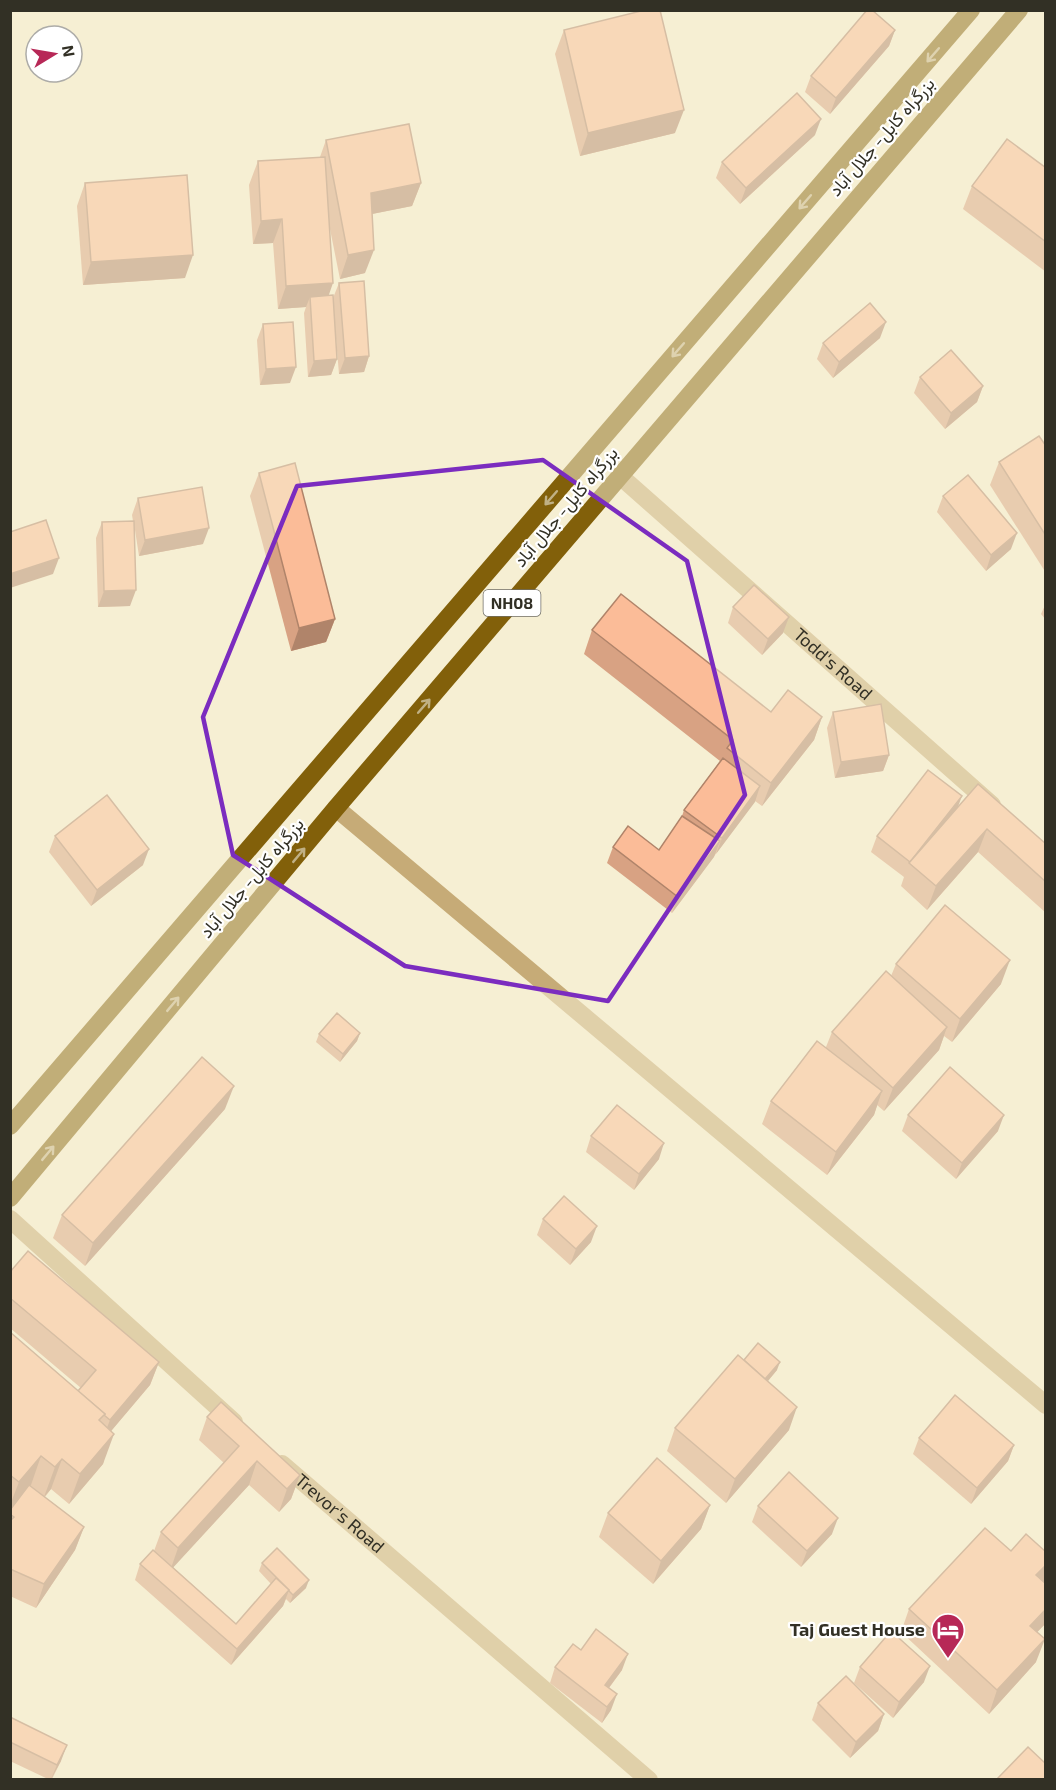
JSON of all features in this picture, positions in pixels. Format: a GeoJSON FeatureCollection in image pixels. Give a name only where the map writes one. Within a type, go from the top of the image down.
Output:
{"type":"FeatureCollection","features":[{"type":"Feature","properties":{"kind":"highway","name":"بزرگراه کابل- جلال آباد"},"geometry":{"type":"LineString","coordinates":[[10,1126],[971,10]]}},
{"type":"Feature","properties":{"kind":"highway","name":"بزرگراه کابل- جلال آباد"},"geometry":{"type":"LineString","coordinates":[[10,1198],[336,808],[1019,10]]}},
{"type":"Feature","properties":{"kind":"street","name":"Todd's Road"},"geometry":{"type":"LineString","coordinates":[[620,476],[1003,814]]}},
{"type":"Feature","properties":{"kind":"street"},"geometry":{"type":"LineString","coordinates":[[336,808],[1046,1405]]}},
{"type":"Feature","properties":{"kind":"street"},"geometry":{"type":"LineString","coordinates":[[10,1219],[247,1433]]}},
{"type":"Feature","properties":{"kind":"street","name":"Trevor's Road"},"geometry":{"type":"LineString","coordinates":[[273,1456],[649,1779]]}},
{"type":"Feature","properties":{"kind":"highlighted area"},"geometry":{"type":"Polygon","coordinates":[[[543,460],[687,561],[745,795],[608,1001],[405,966],[233,855],[203,717],[297,486],[543,460]]]}},
{"type":"Feature","properties":{"kind":"building"},"geometry":{"type":"Polygon","coordinates":[[[645,10],[660,10],[684,110],[588,133],[564,30],[645,10]]]}},
{"type":"Feature","properties":{"kind":"building"},"geometry":{"type":"Polygon","coordinates":[[[867,10],[872,10],[895,30],[836,98],[811,76],[867,10]]]}},
{"type":"Feature","properties":{"kind":"building"},"geometry":{"type":"Polygon","coordinates":[[[797,93],[821,119],[746,188],[722,162],[797,93]]]}},
{"type":"Feature","properties":{"kind":"building"},"geometry":{"type":"Polygon","coordinates":[[[409,124],[421,183],[371,193],[374,250],[348,255],[326,140],[409,124]]]}},
{"type":"Feature","properties":{"kind":"building"},"geometry":{"type":"Polygon","coordinates":[[[1007,139],[1046,168],[1046,242],[972,186],[1007,139]]]}},
{"type":"Feature","properties":{"kind":"building"},"geometry":{"type":"Polygon","coordinates":[[[325,157],[333,283],[286,286],[282,219],[261,221],[258,161],[325,157]]]}},
{"type":"Feature","properties":{"kind":"building"},"geometry":{"type":"Polygon","coordinates":[[[187,175],[193,255],[91,262],[85,183],[187,175]]]}},
{"type":"Feature","properties":{"kind":"building"},"geometry":{"type":"Polygon","coordinates":[[[364,281],[369,356],[345,358],[339,283],[364,281]]]}},
{"type":"Feature","properties":{"kind":"building"},"geometry":{"type":"Polygon","coordinates":[[[333,295],[337,359],[314,361],[310,297],[333,295]]]}},
{"type":"Feature","properties":{"kind":"building"},"geometry":{"type":"Polygon","coordinates":[[[870,303],[886,322],[839,362],[823,343],[870,303]]]}},
{"type":"Feature","properties":{"kind":"building"},"geometry":{"type":"Polygon","coordinates":[[[293,322],[296,367],[266,369],[263,324],[293,322]]]}},
{"type":"Feature","properties":{"kind":"building"},"geometry":{"type":"Polygon","coordinates":[[[951,350],[983,386],[951,413],[920,377],[951,350]]]}},
{"type":"Feature","properties":{"kind":"building"},"geometry":{"type":"Polygon","coordinates":[[[1039,436],[1046,446],[1046,536],[999,462],[1039,436]]]}},
{"type":"Feature","properties":{"kind":"building"},"geometry":{"type":"Polygon","coordinates":[[[295,463],[335,619],[299,628],[259,473],[295,463]]]}},
{"type":"Feature","properties":{"kind":"building"},"geometry":{"type":"Polygon","coordinates":[[[968,475],[1017,533],[991,555],[943,496],[968,475]]]}},
{"type":"Feature","properties":{"kind":"building"},"geometry":{"type":"Polygon","coordinates":[[[202,487],[209,528],[145,540],[138,498],[202,487]]]}},
{"type":"Feature","properties":{"kind":"building"},"geometry":{"type":"Polygon","coordinates":[[[46,520],[59,558],[10,574],[10,532],[46,520]]]}},
{"type":"Feature","properties":{"kind":"building"},"geometry":{"type":"Polygon","coordinates":[[[134,521],[136,590],[104,591],[102,522],[134,521]]]}},
{"type":"Feature","properties":{"kind":"building"},"geometry":{"type":"Polygon","coordinates":[[[754,585],[789,617],[768,639],[733,607],[754,585]]]}},
{"type":"Feature","properties":{"kind":"building"},"geometry":{"type":"Polygon","coordinates":[[[621,594],[771,712],[788,690],[822,717],[771,783],[727,748],[733,740],[592,630],[621,594]]]}},
{"type":"Feature","properties":{"kind":"building"},"geometry":{"type":"Polygon","coordinates":[[[881,704],[889,755],[841,762],[833,712],[881,704]]]}},
{"type":"Feature","properties":{"kind":"building"},"geometry":{"type":"Polygon","coordinates":[[[723,758],[760,786],[722,838],[684,810],[723,758]]]}},
{"type":"Feature","properties":{"kind":"building"},"geometry":{"type":"Polygon","coordinates":[[[928,770],[962,796],[910,862],[877,836],[928,770]]]}},
{"type":"Feature","properties":{"kind":"building"},"geometry":{"type":"Polygon","coordinates":[[[978,784],[1046,844],[1046,882],[987,829],[936,886],[909,863],[978,784]]]}},
{"type":"Feature","properties":{"kind":"building"},"geometry":{"type":"Polygon","coordinates":[[[107,795],[149,849],[97,890],[55,836],[107,795]]]}},
{"type":"Feature","properties":{"kind":"building"},"geometry":{"type":"Polygon","coordinates":[[[682,816],[720,841],[678,897],[613,847],[628,826],[659,850],[682,816]]]}},
{"type":"Feature","properties":{"kind":"building"},"geometry":{"type":"Polygon","coordinates":[[[945,905],[1010,960],[960,1019],[896,964],[945,905]]]}},
{"type":"Feature","properties":{"kind":"building"},"geometry":{"type":"Polygon","coordinates":[[[886,971],[947,1027],[893,1088],[832,1032],[886,971]]]}},
{"type":"Feature","properties":{"kind":"building"},"geometry":{"type":"Polygon","coordinates":[[[337,1013],[360,1033],[343,1054],[319,1034],[337,1013]]]}},
{"type":"Feature","properties":{"kind":"building"},"geometry":{"type":"Polygon","coordinates":[[[817,1041],[882,1091],[836,1152],[771,1101],[817,1041]]]}},
{"type":"Feature","properties":{"kind":"building"},"geometry":{"type":"Polygon","coordinates":[[[202,1057],[234,1086],[93,1243],[62,1215],[202,1057]]]}},
{"type":"Feature","properties":{"kind":"building"},"geometry":{"type":"Polygon","coordinates":[[[950,1067],[1004,1115],[962,1163],[908,1115],[950,1067]]]}},
{"type":"Feature","properties":{"kind":"building"},"geometry":{"type":"Polygon","coordinates":[[[617,1105],[664,1143],[639,1174],[591,1136],[617,1105]]]}},
{"type":"Feature","properties":{"kind":"building"},"geometry":{"type":"Polygon","coordinates":[[[564,1196],[597,1226],[576,1249],[543,1219],[564,1196]]]}},
{"type":"Feature","properties":{"kind":"building"},"geometry":{"type":"Polygon","coordinates":[[[28,1251],[159,1362],[110,1420],[78,1391],[96,1370],[10,1298],[10,1272],[28,1251]]]}},
{"type":"Feature","properties":{"kind":"building"},"geometry":{"type":"Polygon","coordinates":[[[10,1332],[105,1414],[99,1420],[114,1434],[80,1474],[62,1459],[55,1467],[41,1456],[19,1482],[10,1475],[10,1332]]]}},
{"type":"Feature","properties":{"kind":"building"},"geometry":{"type":"Polygon","coordinates":[[[758,1343],[780,1362],[765,1379],[744,1360],[758,1343]]]}},
{"type":"Feature","properties":{"kind":"building"},"geometry":{"type":"Polygon","coordinates":[[[738,1355],[797,1407],[735,1479],[675,1428],[738,1355]]]}},
{"type":"Feature","properties":{"kind":"building"},"geometry":{"type":"Polygon","coordinates":[[[955,1395],[1014,1445],[977,1488],[919,1438],[955,1395]]]}},
{"type":"Feature","properties":{"kind":"building"},"geometry":{"type":"Polygon","coordinates":[[[221,1402],[300,1475],[287,1489],[257,1461],[178,1548],[161,1532],[239,1446],[207,1417],[221,1402]]]}},
{"type":"Feature","properties":{"kind":"building"},"geometry":{"type":"Polygon","coordinates":[[[657,1458],[710,1505],[661,1561],[608,1513],[657,1458]]]}},
{"type":"Feature","properties":{"kind":"building"},"geometry":{"type":"Polygon","coordinates":[[[789,1472],[838,1518],[807,1551],[758,1506],[789,1472]]]}},
{"type":"Feature","properties":{"kind":"building"},"geometry":{"type":"Polygon","coordinates":[[[29,1485],[84,1527],[44,1584],[10,1569],[10,1521],[14,1517],[10,1514],[10,1510],[29,1485]]]}},
{"type":"Feature","properties":{"kind":"building"},"geometry":{"type":"Polygon","coordinates":[[[985,1528],[1011,1551],[1026,1534],[1046,1552],[1046,1565],[1036,1575],[1046,1584],[1046,1609],[1030,1626],[1045,1639],[997,1690],[909,1609],[985,1528]]]}},
{"type":"Feature","properties":{"kind":"building"},"geometry":{"type":"Polygon","coordinates":[[[277,1548],[309,1580],[293,1595],[262,1563],[277,1548]]]}},
{"type":"Feature","properties":{"kind":"building"},"geometry":{"type":"Polygon","coordinates":[[[153,1550],[236,1624],[276,1578],[289,1590],[237,1649],[140,1564],[153,1550]]]}},
{"type":"Feature","properties":{"kind":"building"},"geometry":{"type":"Polygon","coordinates":[[[596,1629],[628,1654],[605,1685],[617,1694],[607,1707],[555,1667],[573,1644],[581,1650],[596,1629]]]}},
{"type":"Feature","properties":{"kind":"building"},"geometry":{"type":"Polygon","coordinates":[[[891,1631],[930,1666],[899,1702],[860,1667],[891,1631]]]}},
{"type":"Feature","properties":{"kind":"building"},"geometry":{"type":"Polygon","coordinates":[[[846,1676],[884,1714],[856,1742],[818,1703],[846,1676]]]}},
{"type":"Feature","properties":{"kind":"building"},"geometry":{"type":"Polygon","coordinates":[[[10,1717],[67,1745],[57,1765],[10,1742],[10,1717]]]}},
{"type":"Feature","properties":{"kind":"building"},"geometry":{"type":"Polygon","coordinates":[[[1028,1747],[1046,1764],[1046,1779],[997,1779],[1028,1747]]]}},
{"type":"Feature","properties":{"kind":"place","name":"Taj Guest House"},"geometry":{"type":"Point","coordinates":[948,1659]}}]}
